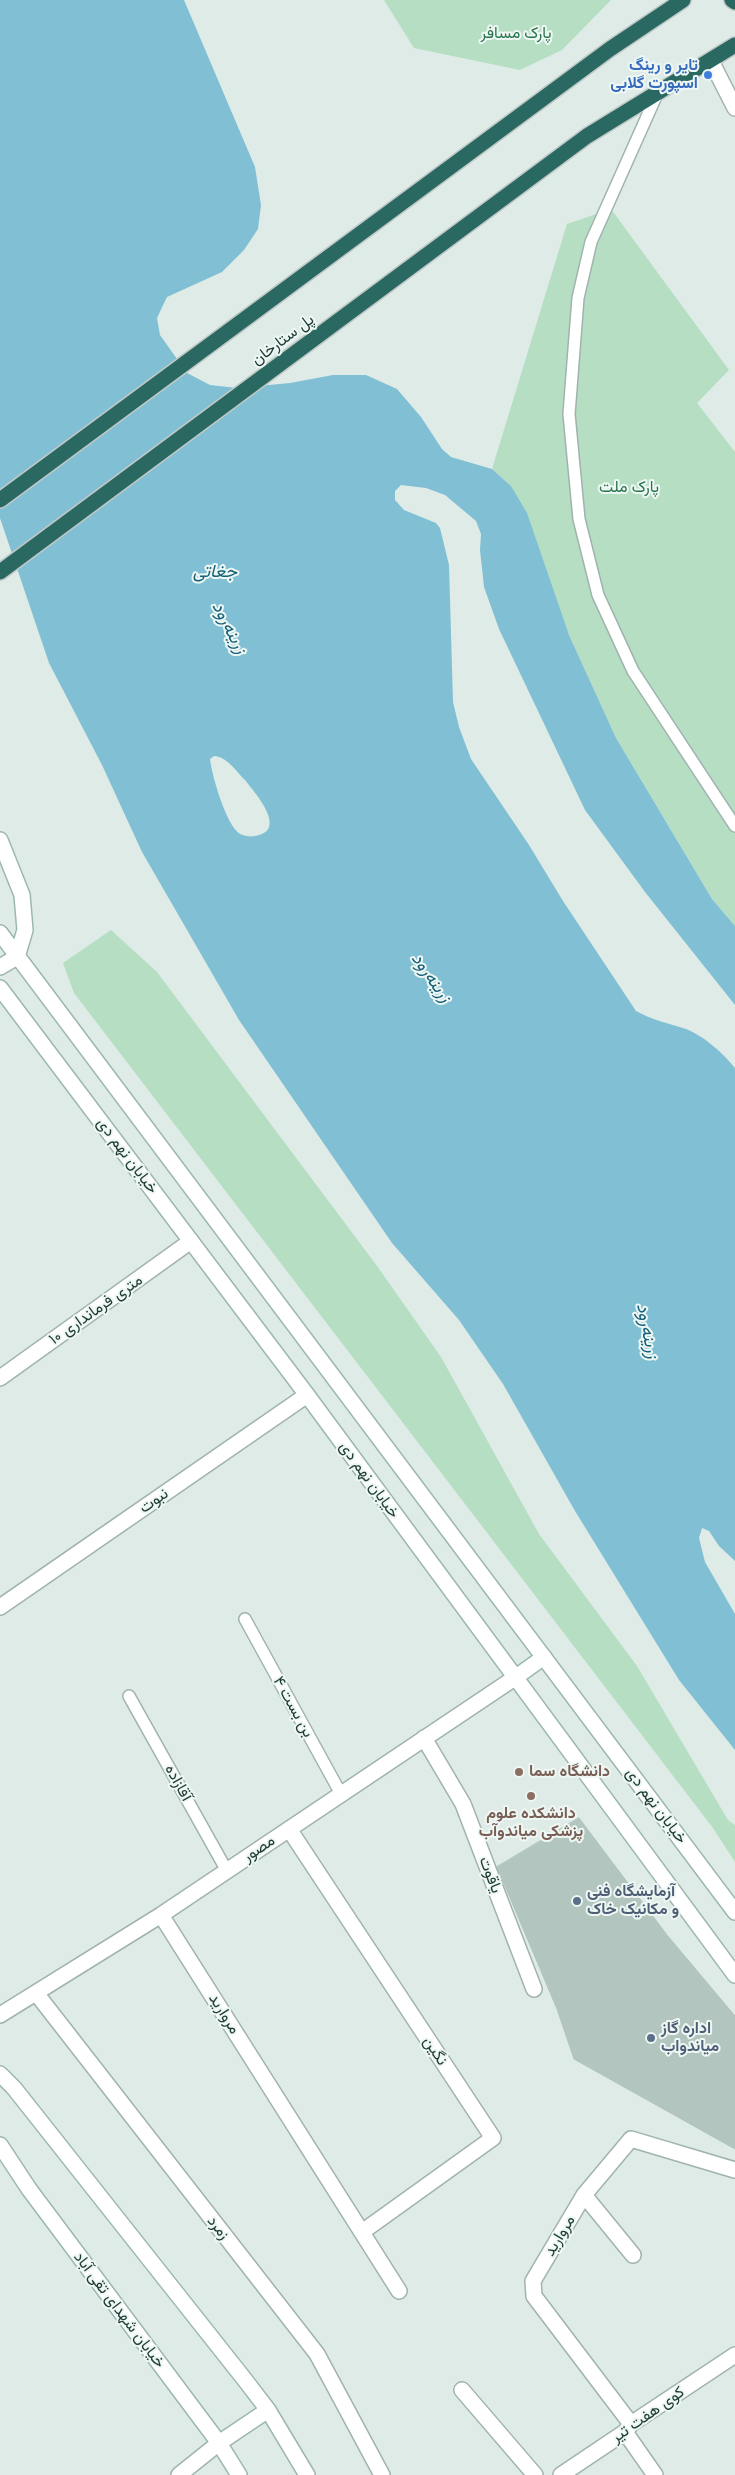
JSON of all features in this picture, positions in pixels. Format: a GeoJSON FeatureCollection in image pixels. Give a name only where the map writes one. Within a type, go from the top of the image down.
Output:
{"type":"FeatureCollection","features":[{"type":"Feature","properties":{"kind":"highway"},"geometry":{"type":"LineString","coordinates":[[0,500],[610,49],[683,0]]}},
{"type":"Feature","properties":{"kind":"highway","name":"پل ستارخان"},"geometry":{"type":"LineString","coordinates":[[0,572],[587,136],[735,45]]}},
{"type":"Feature","properties":{"kind":"street"},"geometry":{"type":"LineString","coordinates":[[711,61],[735,108]]}},
{"type":"Feature","properties":{"kind":"street"},"geometry":{"type":"LineString","coordinates":[[0,840],[22,895],[25,930],[17,957],[0,967]]}},
{"type":"Feature","properties":{"kind":"street","name":"خیابان نهم دی"},"geometry":{"type":"LineString","coordinates":[[0,933],[735,1912]]}},
{"type":"Feature","properties":{"kind":"street","name":"خیابان نهم دی"},"geometry":{"type":"LineString","coordinates":[[0,988],[307,1395],[735,1975]]}},
{"type":"Feature","properties":{"kind":"street","name":"۱۰ متری فرمانداری"},"geometry":{"type":"LineString","coordinates":[[0,1378],[192,1241]]}},
{"type":"Feature","properties":{"kind":"street","name":"نبوت"},"geometry":{"type":"LineString","coordinates":[[0,1607],[307,1395]]}},
{"type":"Feature","properties":{"kind":"street","name":"مصور"},"geometry":{"type":"LineString","coordinates":[[0,2015],[161,1915],[544,1657]]}},
{"type":"Feature","properties":{"kind":"street","name":"یاقوت"},"geometry":{"type":"LineString","coordinates":[[424,1738],[463,1804],[534,1989]]}},
{"type":"Feature","properties":{"kind":"street","name":"نگین"},"geometry":{"type":"LineString","coordinates":[[288,1829],[493,2138],[362,2232]]}},
{"type":"Feature","properties":{"kind":"street","name":"مروارید"},"geometry":{"type":"LineString","coordinates":[[161,1915],[399,2291]]}},
{"type":"Feature","properties":{"kind":"street","name":"زمرد"},"geometry":{"type":"LineString","coordinates":[[36,1993],[317,2354],[382,2475]]}},
{"type":"Feature","properties":{"kind":"street"},"geometry":{"type":"LineString","coordinates":[[0,2074],[38,2119],[268,2410],[307,2475]]}},
{"type":"Feature","properties":{"kind":"street","name":"مروارید"},"geometry":{"type":"LineString","coordinates":[[656,2475],[628,2428],[534,2296],[533,2281],[584,2195],[631,2139],[735,2170]]}},
{"type":"Feature","properties":{"kind":"street","name":"خیابان شهدای تقی آباد"},"geometry":{"type":"LineString","coordinates":[[0,2146],[28,2189],[219,2443],[239,2475]]}},
{"type":"Feature","properties":{"kind":"street"},"geometry":{"type":"LineString","coordinates":[[584,2195],[633,2255]]}},
{"type":"Feature","properties":{"kind":"street","name":"کوی هفت تیر"},"geometry":{"type":"LineString","coordinates":[[561,2475],[735,2355]]}},
{"type":"Feature","properties":{"kind":"street"},"geometry":{"type":"LineString","coordinates":[[462,2390],[535,2475]]}},
{"type":"Feature","properties":{"kind":"street"},"geometry":{"type":"LineString","coordinates":[[179,2475],[219,2443],[268,2410]]}},
{"type":"Feature","properties":{"kind":"lane"},"geometry":{"type":"LineString","coordinates":[[658,92],[591,242],[578,298],[569,414],[579,519],[598,595],[633,671],[735,826]]}},
{"type":"Feature","properties":{"kind":"lane","name":"بن بست ۴"},"geometry":{"type":"LineString","coordinates":[[246,1619],[341,1794]]}},
{"type":"Feature","properties":{"kind":"lane","name":"آقازاده"},"geometry":{"type":"LineString","coordinates":[[129,1696],[227,1870]]}},
{"type":"Feature","properties":{"kind":"green space","name":"پارک مسافر"},"geometry":{"type":"Polygon","coordinates":[[[384,0],[611,0],[562,50],[520,70],[414,48],[384,0]]]}},
{"type":"Feature","properties":{"kind":"green space","name":"پارک ملت"},"geometry":{"type":"Polygon","coordinates":[[[611,209],[729,370],[697,403],[735,452],[735,926],[712,899],[616,738],[569,635],[511,486],[492,469],[567,224],[611,209]]]}},
{"type":"Feature","properties":{"kind":"green space"},"geometry":{"type":"Polygon","coordinates":[[[111,930],[157,972],[377,1266],[441,1357],[539,1534],[637,1666],[728,1820],[735,1825],[735,1862],[713,1828],[74,993],[63,963],[111,930]]]}},
{"type":"Feature","properties":{"kind":"water","name":"جغاتی"},"geometry":{"type":"Polygon","coordinates":[[[0,0],[184,0],[255,167],[261,205],[258,229],[244,250],[222,272],[167,297],[157,318],[160,335],[187,373],[210,385],[237,388],[290,383],[333,375],[366,375],[397,389],[421,417],[442,449],[451,457],[492,469],[511,486],[527,513],[569,635],[616,738],[712,899],[735,926],[735,1005],[645,892],[585,810],[499,629],[484,587],[480,550],[481,534],[476,521],[445,495],[426,488],[401,485],[395,491],[395,500],[404,510],[436,523],[440,528],[449,565],[453,702],[459,727],[471,759],[636,1011],[683,1028],[705,1039],[735,1068],[735,1561],[719,1546],[709,1531],[702,1528],[699,1538],[705,1562],[735,1614],[735,1750],[679,1680],[575,1511],[503,1384],[459,1320],[392,1243],[239,1020],[142,852],[102,765],[49,663],[0,518],[0,0]],[[214,756],[210,759],[211,767],[220,799],[235,829],[245,836],[257,836],[267,831],[270,825],[269,817],[260,800],[234,768],[223,758],[214,756]]]}},
{"type":"Feature","properties":{"kind":"building"},"geometry":{"type":"Polygon","coordinates":[[[579,1818],[667,1935],[735,2016],[735,2149],[574,2059],[557,2009],[497,1867],[579,1818]]]}},
{"type":"Feature","properties":{"kind":"place","name":"تایر و رینگ اسپورت گلابی"},"geometry":{"type":"Point","coordinates":[708,75]}},
{"type":"Feature","properties":{"kind":"place","name":"دانشگاه سما"},"geometry":{"type":"Point","coordinates":[519,1772]}},
{"type":"Feature","properties":{"kind":"place","name":"دانشکده علوم پزشکی میاندوآب"},"geometry":{"type":"Point","coordinates":[531,1796]}},
{"type":"Feature","properties":{"kind":"place","name":"آزمایشگاه فنی و مکانیک خاک"},"geometry":{"type":"Point","coordinates":[577,1901]}},
{"type":"Feature","properties":{"kind":"place","name":"اداره گاز میاندواب"},"geometry":{"type":"Point","coordinates":[651,2038]}},
{"type":"Feature","properties":{"kind":"water label","name":"زرینه‌رود"},"geometry":{"type":"Point","coordinates":[229,628]}},
{"type":"Feature","properties":{"kind":"water label","name":"زرینه‌رود"},"geometry":{"type":"Point","coordinates":[431,978]}},
{"type":"Feature","properties":{"kind":"water label","name":"زرینه‌رود"},"geometry":{"type":"Point","coordinates":[647,1331]}}]}
